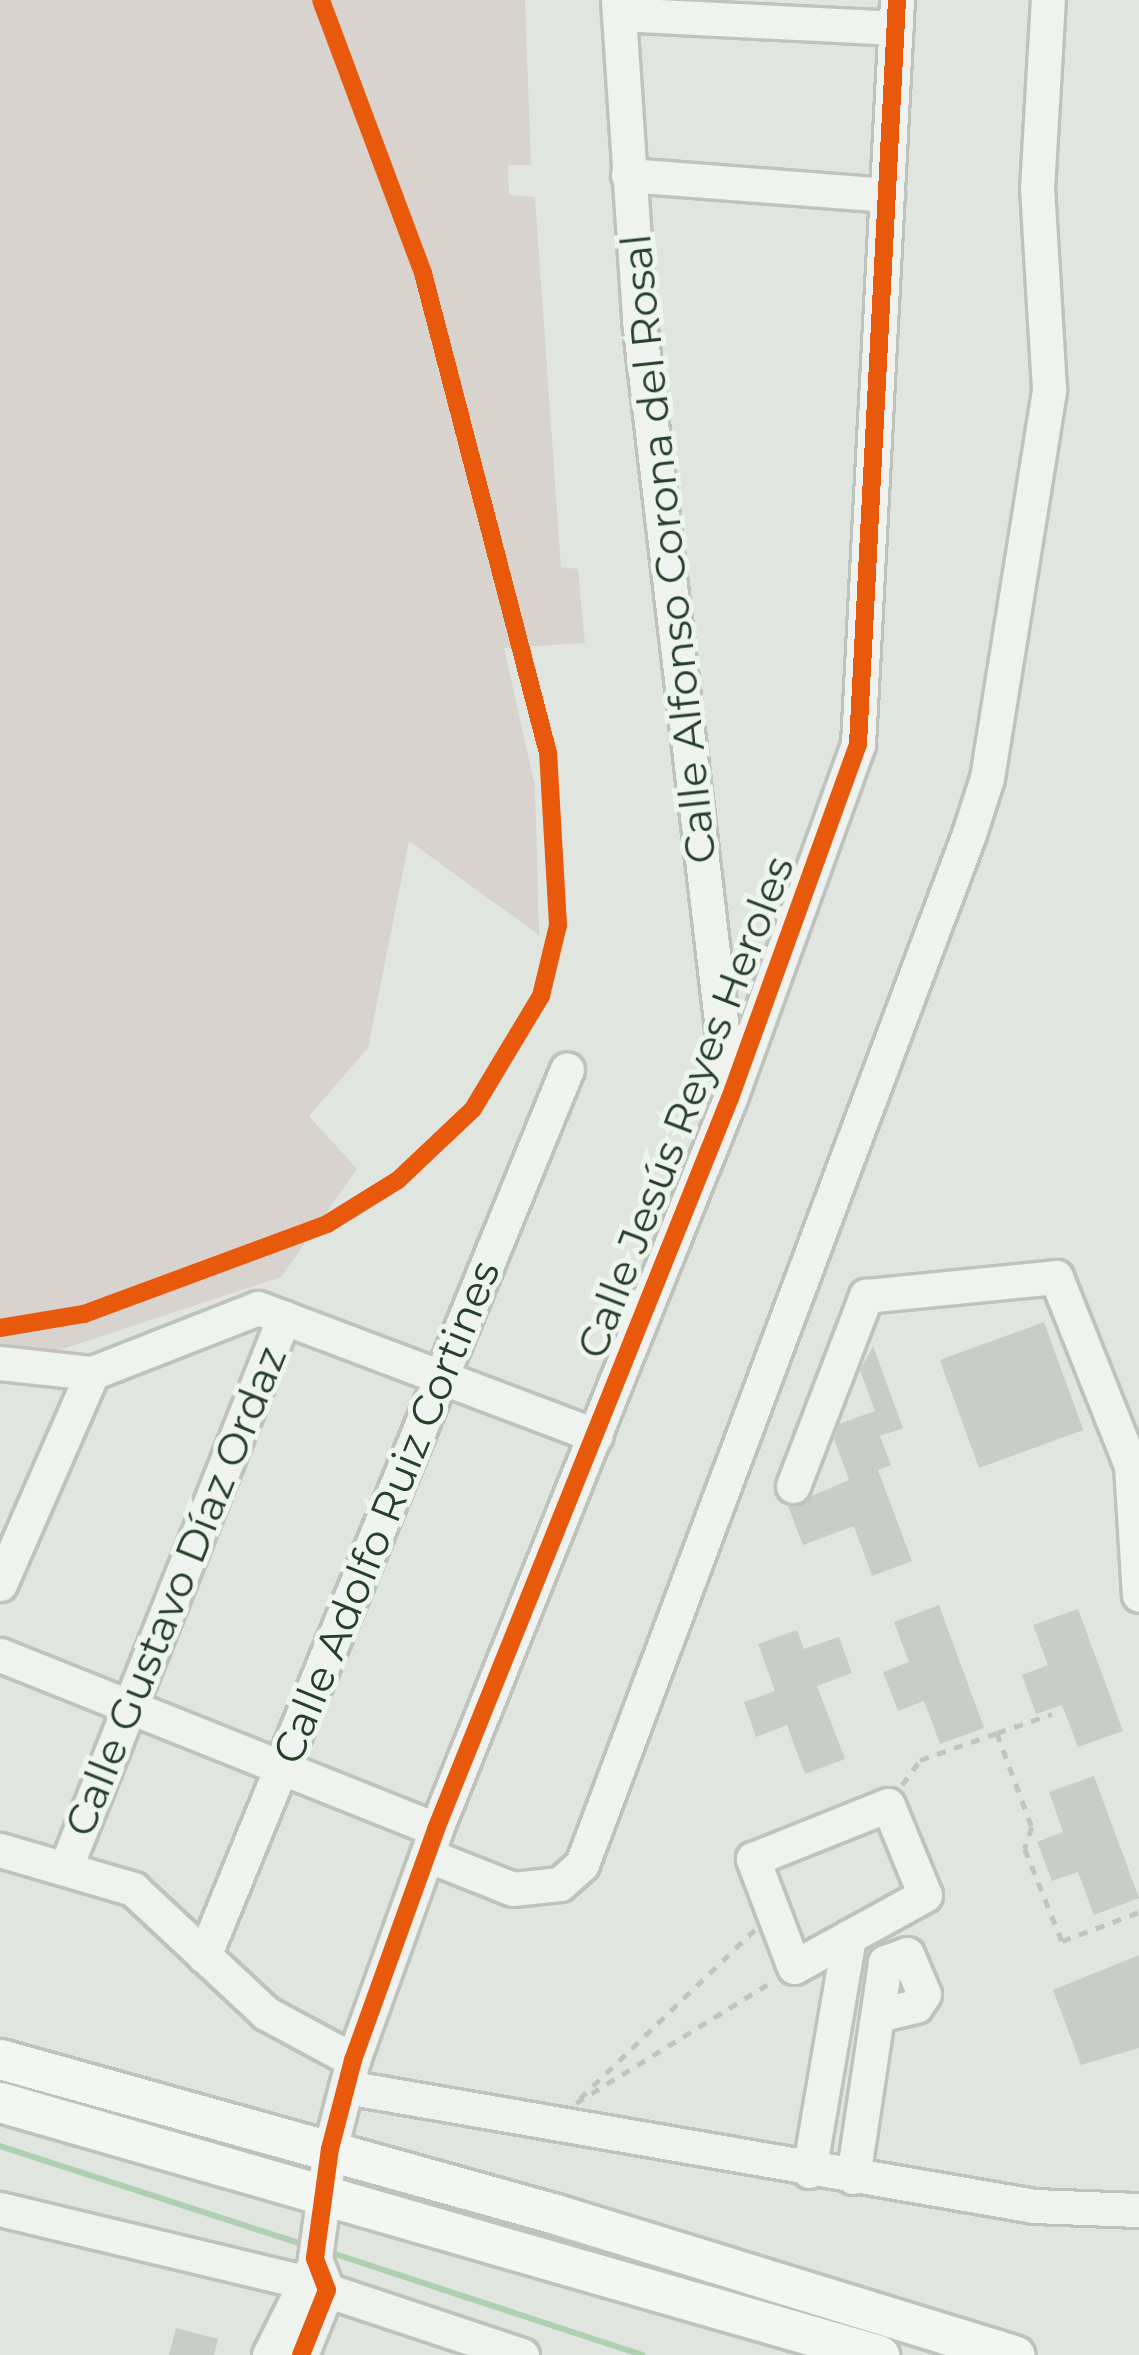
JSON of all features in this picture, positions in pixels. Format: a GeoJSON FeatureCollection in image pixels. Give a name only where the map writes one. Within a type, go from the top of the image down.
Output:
{"type":"FeatureCollection","features":[{"type":"Feature","properties":{"kind":"main road"},"geometry":{"type":"LineString","coordinates":[[0,2059],[330,2149],[1016,2355]]}},
{"type":"Feature","properties":{"kind":"main road"},"geometry":{"type":"LineString","coordinates":[[0,2102],[322,2207],[879,2355]]}},
{"type":"Feature","properties":{"kind":"street"},"geometry":{"type":"LineString","coordinates":[[0,1655],[284,1769],[432,1842],[512,1889],[560,1884],[582,1864],[987,778],[1049,389],[1036,189],[1048,0]]}},
{"type":"Feature","properties":{"kind":"street"},"geometry":{"type":"LineString","coordinates":[[619,7],[896,14]]}},
{"type":"Feature","properties":{"kind":"street","name":"Calle Alfonso Corona del Rosal"},"geometry":{"type":"LineString","coordinates":[[619,7],[628,175],[730,1097]]}},
{"type":"Feature","properties":{"kind":"street","name":"Calle Jesús Reyes Heroles"},"geometry":{"type":"LineString","coordinates":[[269,2355],[314,2274],[330,2149],[350,2073],[432,1842],[730,1097],[858,744],[896,14]]}},
{"type":"Feature","properties":{"kind":"street"},"geometry":{"type":"LineString","coordinates":[[628,175],[887,195]]}},
{"type":"Feature","properties":{"kind":"street","name":"Calle Adolfo Ruiz Cortines"},"geometry":{"type":"LineString","coordinates":[[204,1956],[284,1769],[436,1377],[567,1069]]}},
{"type":"Feature","properties":{"kind":"street"},"geometry":{"type":"LineString","coordinates":[[794,1486],[866,1296],[1056,1277],[1131,1465],[1139,1595]]}},
{"type":"Feature","properties":{"kind":"street"},"geometry":{"type":"LineString","coordinates":[[0,1363],[92,1373],[252,1309],[596,1436]]}},
{"type":"Feature","properties":{"kind":"street","name":"Calle Gustavo Díaz Ordaz"},"geometry":{"type":"LineString","coordinates":[[67,1864],[284,1317]]}},
{"type":"Feature","properties":{"kind":"street"},"geometry":{"type":"LineString","coordinates":[[0,1584],[92,1373]]}},
{"type":"Feature","properties":{"kind":"street"},"geometry":{"type":"LineString","coordinates":[[888,1804],[925,1895],[794,1967],[756,1875],[758,1854],[888,1804]]}},
{"type":"Feature","properties":{"kind":"street"},"geometry":{"type":"LineString","coordinates":[[0,1850],[67,1864],[145,1897],[266,2013],[350,2073],[809,2171],[1034,2206],[1139,2210]]}},
{"type":"Feature","properties":{"kind":"street"},"geometry":{"type":"LineString","coordinates":[[809,2171],[849,1936]]}},
{"type":"Feature","properties":{"kind":"street"},"geometry":{"type":"LineString","coordinates":[[853,2177],[880,2014]]}},
{"type":"Feature","properties":{"kind":"street"},"geometry":{"type":"LineString","coordinates":[[0,2209],[314,2274],[522,2355]]}},
{"type":"Feature","properties":{"kind":"street"},"geometry":{"type":"LineString","coordinates":[[301,2355],[314,2274]]}},
{"type":"Feature","properties":{"kind":"path"},"geometry":{"type":"LineString","coordinates":[[888,1804],[920,1760],[1052,1714]]}},
{"type":"Feature","properties":{"kind":"path"},"geometry":{"type":"LineString","coordinates":[[997,1733],[1032,1827],[1025,1849],[1062,1941],[1139,1912]]}},
{"type":"Feature","properties":{"kind":"path"},"geometry":{"type":"LineString","coordinates":[[772,1914],[576,2103],[794,1967]]}},
{"type":"Feature","properties":{"kind":"shaded area"},"geometry":{"type":"Polygon","coordinates":[[[0,0],[525,0],[531,165],[508,165],[509,195],[535,197],[561,567],[578,569],[585,643],[504,648],[535,786],[539,935],[409,841],[368,1048],[309,1116],[357,1169],[281,1277],[51,1353],[0,1354],[0,0]]]}},
{"type":"Feature","properties":{"kind":"building"},"geometry":{"type":"Polygon","coordinates":[[[1044,1322],[1083,1430],[979,1468],[940,1360],[1044,1322]]]}},
{"type":"Feature","properties":{"kind":"building"},"geometry":{"type":"Polygon","coordinates":[[[873,1346],[903,1428],[880,1436],[891,1465],[878,1470],[912,1561],[872,1576],[854,1526],[803,1545],[788,1506],[849,1480],[834,1439],[839,1424],[875,1411],[860,1370],[873,1346]]]}},
{"type":"Feature","properties":{"kind":"building"},"geometry":{"type":"Polygon","coordinates":[[[939,1605],[984,1728],[940,1744],[924,1701],[898,1711],[883,1672],[909,1662],[894,1622],[939,1605]]]}},
{"type":"Feature","properties":{"kind":"building"},"geometry":{"type":"Polygon","coordinates":[[[1078,1609],[1123,1731],[1078,1747],[1062,1705],[1036,1714],[1022,1675],[1048,1665],[1033,1625],[1078,1609]]]}},
{"type":"Feature","properties":{"kind":"building"},"geometry":{"type":"Polygon","coordinates":[[[797,1630],[804,1649],[839,1637],[852,1673],[817,1686],[845,1759],[805,1774],[787,1725],[756,1737],[744,1702],[775,1691],[758,1644],[797,1630]]]}},
{"type":"Feature","properties":{"kind":"building"},"geometry":{"type":"Polygon","coordinates":[[[1094,1776],[1139,1898],[1094,1915],[1078,1872],[1052,1881],[1037,1842],[1063,1832],[1049,1792],[1094,1776]]]}},
{"type":"Feature","properties":{"kind":"building"},"geometry":{"type":"Polygon","coordinates":[[[1139,1955],[1139,2048],[1081,2065],[1053,1990],[1139,1955]]]}},
{"type":"Feature","properties":{"kind":"building"},"geometry":{"type":"Polygon","coordinates":[[[176,2328],[218,2339],[214,2355],[169,2355],[176,2328]]]}},
{"type":"Feature","properties":{"kind":"waterway"},"geometry":{"type":"LineString","coordinates":[[0,2146],[305,2245]]}},
{"type":"Feature","properties":{"kind":"waterway"},"geometry":{"type":"LineString","coordinates":[[329,2252],[642,2355]]}},
{"type":"Feature","properties":{"kind":"cycle path"},"geometry":{"type":"LineString","coordinates":[[0,1328],[84,1314],[327,1224],[398,1180],[473,1109],[541,996],[558,925],[548,753],[423,273],[321,0]]}},
{"type":"Feature","properties":{"kind":"cycle path"},"geometry":{"type":"LineString","coordinates":[[301,2355],[327,2290],[315,2258],[330,2149],[353,2060],[436,1829],[730,1098],[858,744],[897,0]]}}]}
